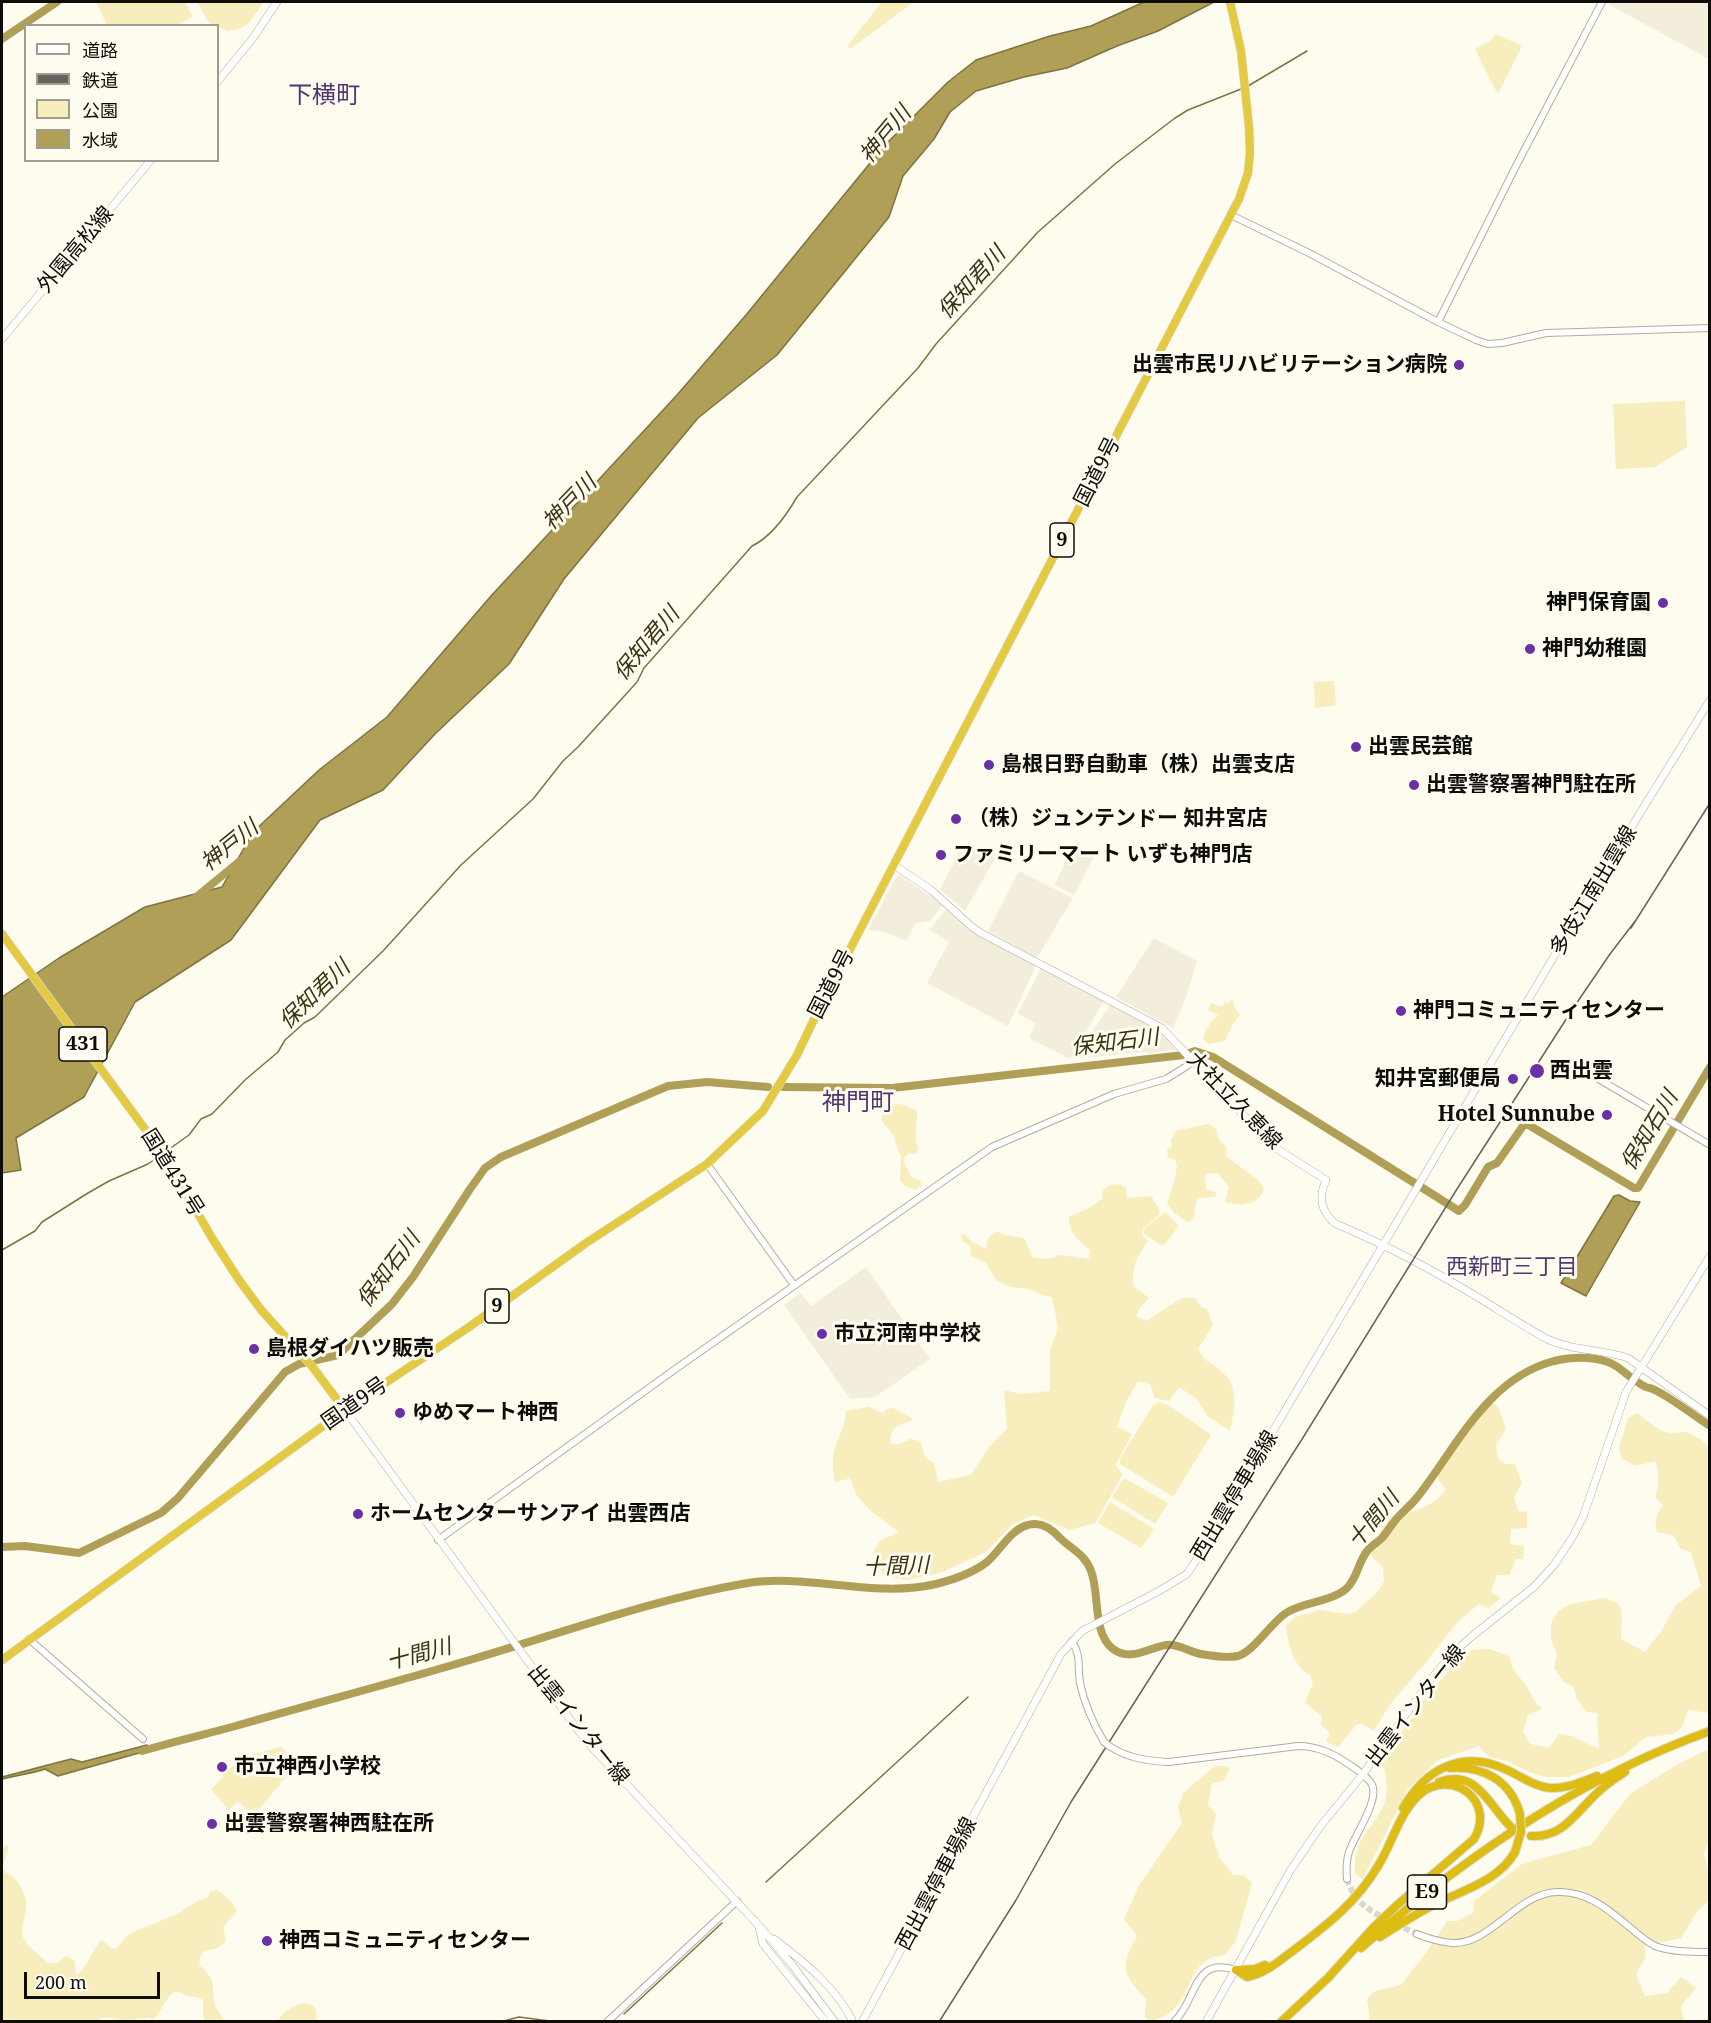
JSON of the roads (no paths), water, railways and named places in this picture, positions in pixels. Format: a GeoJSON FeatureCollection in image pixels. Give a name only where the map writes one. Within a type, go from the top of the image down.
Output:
{"type":"FeatureCollection","features":[{"type":"Feature","properties":{"kind":"highway","name":"国道9号"},"geometry":{"type":"LineString","coordinates":[[2,1660],[345,1410],[469,1327],[586,1243],[706,1164],[763,1111],[777,1090],[1232,215],[1246,180],[1250,152],[1241,51],[1230,2]]}},
{"type":"Feature","properties":{"kind":"highway","name":"国道431号"},"geometry":{"type":"LineString","coordinates":[[2,934],[164,1155],[239,1280],[262,1311],[311,1365],[345,1410]]}},
{"type":"Feature","properties":{"kind":"highway","name":"E9"},"geometry":{"type":"LineString","coordinates":[[1281,2022],[1343,1964],[1430,1890],[1514,1827],[1640,1760],[1709,1732]]}},
{"type":"Feature","properties":{"kind":"highway"},"geometry":{"type":"LineString","coordinates":[[1236,1970],[1262,1967],[1336,1911],[1363,1882],[1413,1792],[1427,1776],[1438,1770],[1460,1762],[1481,1761],[1546,1788],[1561,1787],[1588,1779],[1640,1760]]}},
{"type":"Feature","properties":{"kind":"highway"},"geometry":{"type":"LineString","coordinates":[[1531,1836],[1546,1835],[1560,1830],[1606,1785],[1640,1760]]}},
{"type":"Feature","properties":{"kind":"highway"},"geometry":{"type":"LineString","coordinates":[[1343,1964],[1413,1917],[1494,1875],[1508,1863],[1515,1852],[1521,1832],[1520,1814],[1510,1791],[1491,1775],[1468,1768],[1438,1770]]}},
{"type":"Feature","properties":{"kind":"highway"},"geometry":{"type":"LineString","coordinates":[[1236,1970],[1247,1977],[1264,1971],[1339,1915],[1366,1885],[1407,1811],[1423,1792],[1446,1780],[1468,1782],[1482,1791],[1514,1827]]}},
{"type":"Feature","properties":{"kind":"highway"},"geometry":{"type":"LineString","coordinates":[[1327,1979],[1373,1928],[1468,1846],[1478,1832],[1481,1824],[1479,1809],[1477,1802],[1468,1792],[1449,1785],[1441,1785],[1423,1792]]}},
{"type":"Feature","properties":{"kind":"main road"},"geometry":{"type":"LineString","coordinates":[[219,80],[254,38],[277,2]]}},
{"type":"Feature","properties":{"kind":"main road","name":"外園高松線"},"geometry":{"type":"LineString","coordinates":[[2,339],[149,162]]}},
{"type":"Feature","properties":{"kind":"main road","name":"多伎江南出雲線"},"geometry":{"type":"LineString","coordinates":[[1499,1052],[1611,860],[1710,700]]}},
{"type":"Feature","properties":{"kind":"main road","name":"大社立久恵線"},"geometry":{"type":"LineString","coordinates":[[894,866],[932,890],[981,933],[1162,1028],[1264,1137],[1279,1150],[1326,1180],[1322,1188],[1323,1208],[1336,1224],[1463,1288],[1547,1338],[1568,1346],[1628,1358],[1710,1416]]}},
{"type":"Feature","properties":{"kind":"main road","name":"西出雲停車場線"},"geometry":{"type":"LineString","coordinates":[[864,2018],[1061,1654],[1082,1631],[1159,1592],[1187,1574],[1499,1052]]}},
{"type":"Feature","properties":{"kind":"main road"},"geometry":{"type":"LineString","coordinates":[[1641,1367],[1710,1256]]}},
{"type":"Feature","properties":{"kind":"main road","name":"出雲インター線"},"geometry":{"type":"LineString","coordinates":[[1206,2022],[1300,1856],[1326,1818],[1363,1774],[1451,1655],[1471,1636],[1535,1586],[1554,1565],[1572,1538],[1582,1517],[1619,1410],[1629,1386],[1641,1367]]}},
{"type":"Feature","properties":{"kind":"main road","name":"出雲インター線"},"geometry":{"type":"LineString","coordinates":[[345,1410],[586,1741],[737,1901],[808,1984],[835,2022]]}},
{"type":"Feature","properties":{"kind":"main road"},"geometry":{"type":"LineString","coordinates":[[760,1928],[804,1962],[849,2013],[853,2022]]}},
{"type":"Feature","properties":{"kind":"main road"},"geometry":{"type":"LineString","coordinates":[[760,1928],[763,1944],[804,1991],[826,2022]]}},
{"type":"Feature","properties":{"kind":"main road"},"geometry":{"type":"LineString","coordinates":[[849,2013],[864,2018]]}},
{"type":"Feature","properties":{"kind":"street"},"geometry":{"type":"LineString","coordinates":[[1438,322],[1602,2]]}},
{"type":"Feature","properties":{"kind":"street"},"geometry":{"type":"LineString","coordinates":[[1232,215],[1311,254],[1438,322],[1488,344],[1546,333],[1710,328]]}},
{"type":"Feature","properties":{"kind":"street"},"geometry":{"type":"LineString","coordinates":[[438,1540],[794,1285],[994,1146],[1114,1094],[1166,1079],[1187,1066],[1189,1056]]}},
{"type":"Feature","properties":{"kind":"street"},"geometry":{"type":"LineString","coordinates":[[1570,1062],[1710,1145]]}},
{"type":"Feature","properties":{"kind":"street"},"geometry":{"type":"LineString","coordinates":[[706,1164],[794,1285]]}},
{"type":"Feature","properties":{"kind":"street"},"geometry":{"type":"LineString","coordinates":[[28,1639],[143,1739]]}},
{"type":"Feature","properties":{"kind":"street"},"geometry":{"type":"LineString","coordinates":[[1072,1641],[1079,1652],[1080,1683],[1097,1731],[1104,1742],[1119,1752],[1155,1761],[1181,1762],[1311,1746],[1337,1756],[1363,1774],[1372,1783],[1374,1792],[1350,1849],[1346,1866],[1347,1879]]}},
{"type":"Feature","properties":{"kind":"street"},"geometry":{"type":"LineString","coordinates":[[1417,1934],[1452,1943],[1465,1941],[1488,1930],[1533,1898],[1554,1892],[1568,1892],[1580,1894],[1600,1904],[1655,1946],[1672,1950],[1710,1952]]}},
{"type":"Feature","properties":{"kind":"street"},"geometry":{"type":"LineString","coordinates":[[607,2022],[737,1901]]}},
{"type":"Feature","properties":{"kind":"street"},"geometry":{"type":"LineString","coordinates":[[1174,2022],[1182,2013],[1204,1972],[1217,1966],[1236,1970]]}},
{"type":"Feature","properties":{"kind":"water"},"geometry":{"type":"Polygon","coordinates":[[[1144,2],[1214,2],[1158,31],[1067,68],[1024,77],[976,91],[950,112],[934,139],[903,176],[889,217],[777,355],[698,418],[564,579],[509,664],[435,734],[383,790],[320,820],[231,940],[135,1002],[84,1097],[16,1138],[21,1170],[2,1173],[2,997],[59,958],[145,907],[222,887],[253,832],[319,770],[387,717],[491,596],[677,395],[746,315],[884,146],[948,82],[976,60],[1050,36],[1091,26],[1144,2]]]}},
{"type":"Feature","properties":{"kind":"water"},"geometry":{"type":"Polygon","coordinates":[[[1619,1195],[1630,1201],[1640,1202],[1586,1296],[1561,1283],[1614,1196],[1619,1195]]]}},
{"type":"Feature","properties":{"kind":"water"},"geometry":{"type":"Polygon","coordinates":[[[147,1745],[153,1749],[58,1776],[45,1769],[2,1779],[2,1777],[71,1759],[82,1762],[147,1745]]]}},
{"type":"Feature","properties":{"kind":"waterway"},"geometry":{"type":"LineString","coordinates":[[24,24],[57,2]]}},
{"type":"Feature","properties":{"kind":"waterway"},"geometry":{"type":"LineString","coordinates":[[2,39],[24,24]]}},
{"type":"Feature","properties":{"kind":"waterway","name":"保知君川"},"geometry":{"type":"LineString","coordinates":[[1248,86],[1307,51]]}},
{"type":"Feature","properties":{"kind":"waterway","name":"保知君川"},"geometry":{"type":"LineString","coordinates":[[165,1152],[189,1135],[201,1119],[212,1114],[245,1080],[278,1052],[285,1040],[304,1023],[315,1017],[383,951],[461,865],[533,799],[563,761],[637,682],[644,668],[752,546],[766,537],[777,525],[797,497],[918,368],[936,344],[1038,232],[1115,164],[1175,118],[1188,110],[1241,89]]}},
{"type":"Feature","properties":{"kind":"waterway","name":"神戸川"},"geometry":{"type":"LineString","coordinates":[[195,898],[240,861]]}},
{"type":"Feature","properties":{"kind":"waterway","name":"保知石川"},"geometry":{"type":"LineString","coordinates":[[783,1087],[892,1088],[1184,1055],[1195,1051],[1213,1057],[1416,1184]]}},
{"type":"Feature","properties":{"kind":"waterway","name":"保知石川"},"geometry":{"type":"LineString","coordinates":[[1421,1187],[1459,1211],[1488,1167],[1497,1163],[1523,1126],[1527,1124],[1634,1188],[1638,1188],[1710,1067]]}},
{"type":"Feature","properties":{"kind":"waterway","name":"保知石川"},"geometry":{"type":"LineString","coordinates":[[2,1547],[25,1546],[79,1553],[161,1513],[178,1498],[285,1372],[299,1364],[338,1355],[392,1304],[413,1277],[485,1168],[501,1157],[668,1086],[707,1082],[768,1087]]}},
{"type":"Feature","properties":{"kind":"waterway","name":"保知君川"},"geometry":{"type":"LineString","coordinates":[[2,1250],[35,1231],[42,1222],[88,1193],[148,1164],[161,1155]]}},
{"type":"Feature","properties":{"kind":"waterway","name":"十間川"},"geometry":{"type":"LineString","coordinates":[[142,1751],[413,1677],[640,1608],[708,1591],[766,1581],[888,1589],[936,1584],[982,1566],[1016,1531],[1033,1524],[1050,1529],[1088,1565],[1094,1580],[1099,1623],[1106,1642],[1113,1649],[1120,1653],[1133,1654],[1170,1645],[1205,1655],[1238,1656],[1250,1649],[1286,1613],[1332,1597],[1346,1589],[1353,1580],[1365,1554],[1417,1498],[1476,1416],[1510,1382],[1531,1370],[1554,1361],[1568,1359],[1588,1358],[1608,1362],[1635,1381],[1669,1398],[1710,1426]]}},
{"type":"Feature","properties":{"kind":"waterway"},"geometry":{"type":"LineString","coordinates":[[766,1882],[968,1697]]}},
{"type":"Feature","properties":{"kind":"waterway"},"geometry":{"type":"LineString","coordinates":[[624,2014],[722,1923]]}},
{"type":"Feature","properties":{"kind":"waterway"},"geometry":{"type":"LineString","coordinates":[[500,2022],[519,2017],[557,2022]]}},
{"type":"Feature","properties":{"kind":"tunnel"},"geometry":{"type":"LineString","coordinates":[[1347,1879],[1362,1904],[1387,1919]]}},
{"type":"Feature","properties":{"kind":"tunnel"},"geometry":{"type":"LineString","coordinates":[[1396,1924],[1417,1934]]}},
{"type":"Feature","properties":{"kind":"railway"},"geometry":{"type":"LineString","coordinates":[[1631,928],[1710,803]]}},
{"type":"Feature","properties":{"kind":"railway"},"geometry":{"type":"LineString","coordinates":[[939,2022],[1016,1900],[1071,1802],[1304,1436],[1457,1189],[1574,1007],[1636,920]]}},
{"type":"Feature","properties":{"kind":"place","name":"出雲市民リハビリテーション病院"},"geometry":{"type":"Point","coordinates":[1459,365]}},
{"type":"Feature","properties":{"kind":"place","name":"神門保育園"},"geometry":{"type":"Point","coordinates":[1663,603]}},
{"type":"Feature","properties":{"kind":"place","name":"神門幼稚園"},"geometry":{"type":"Point","coordinates":[1530,649]}},
{"type":"Feature","properties":{"kind":"place","name":"出雲民芸館"},"geometry":{"type":"Point","coordinates":[1356,747]}},
{"type":"Feature","properties":{"kind":"place","name":"島根日野自動車（株）出雲支店"},"geometry":{"type":"Point","coordinates":[989,765]}},
{"type":"Feature","properties":{"kind":"place","name":"出雲警察署神門駐在所"},"geometry":{"type":"Point","coordinates":[1414,785]}},
{"type":"Feature","properties":{"kind":"place","name":"（株）ジュンテンドー 知井宮店"},"geometry":{"type":"Point","coordinates":[956,819]}},
{"type":"Feature","properties":{"kind":"place","name":"ファミリーマート いずも神門店"},"geometry":{"type":"Point","coordinates":[941,855]}},
{"type":"Feature","properties":{"kind":"place","name":"神門コミュニティセンター"},"geometry":{"type":"Point","coordinates":[1401,1011]}},
{"type":"Feature","properties":{"kind":"place","name":"西出雲"},"geometry":{"type":"Point","coordinates":[1537,1071]}},
{"type":"Feature","properties":{"kind":"place","name":"知井宮郵便局"},"geometry":{"type":"Point","coordinates":[1513,1079]}},
{"type":"Feature","properties":{"kind":"place","name":"Hotel Sunnube"},"geometry":{"type":"Point","coordinates":[1607,1115]}},
{"type":"Feature","properties":{"kind":"place","name":"市立河南中学校"},"geometry":{"type":"Point","coordinates":[822,1334]}},
{"type":"Feature","properties":{"kind":"place","name":"島根ダイハツ販売"},"geometry":{"type":"Point","coordinates":[254,1349]}},
{"type":"Feature","properties":{"kind":"place","name":"ゆめマート神西"},"geometry":{"type":"Point","coordinates":[400,1413]}},
{"type":"Feature","properties":{"kind":"place","name":"ホームセンターサンアイ 出雲西店"},"geometry":{"type":"Point","coordinates":[358,1514]}},
{"type":"Feature","properties":{"kind":"place","name":"市立神西小学校"},"geometry":{"type":"Point","coordinates":[222,1767]}},
{"type":"Feature","properties":{"kind":"place","name":"出雲警察署神西駐在所"},"geometry":{"type":"Point","coordinates":[212,1824]}},
{"type":"Feature","properties":{"kind":"place","name":"神西コミュニティセンター"},"geometry":{"type":"Point","coordinates":[267,1941]}},
{"type":"Feature","properties":{"kind":"district","name":"下横町"},"geometry":{"type":"Point","coordinates":[324,96]}},
{"type":"Feature","properties":{"kind":"district","name":"神門町"},"geometry":{"type":"Point","coordinates":[858,1103]}},
{"type":"Feature","properties":{"kind":"district","name":"西新町三丁目"},"geometry":{"type":"Point","coordinates":[1512,1268]}}]}
